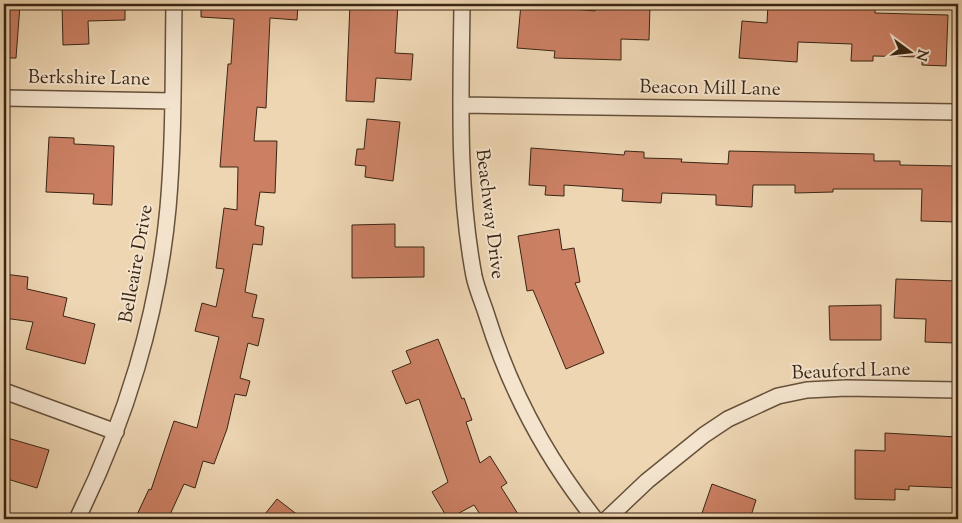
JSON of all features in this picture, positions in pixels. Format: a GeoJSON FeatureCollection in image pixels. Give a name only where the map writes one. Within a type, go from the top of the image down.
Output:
{"type":"FeatureCollection","features":[{"type":"Feature","properties":{"kind":"street","name":"Belleaire Drive"},"geometry":{"type":"LineString","coordinates":[[77,519],[116,432],[144,339],[157,281],[170,182],[174,4]]}},
{"type":"Feature","properties":{"kind":"street","name":"Beachway Drive"},"geometry":{"type":"LineString","coordinates":[[462,4],[460,147],[463,196],[475,278],[496,346],[525,411],[541,441],[577,496],[596,519]]}},
{"type":"Feature","properties":{"kind":"street","name":"Berkshire Lane"},"geometry":{"type":"LineString","coordinates":[[4,98],[172,101]]}},
{"type":"Feature","properties":{"kind":"street","name":"Beacon Mill Lane"},"geometry":{"type":"LineString","coordinates":[[460,105],[958,112]]}},
{"type":"Feature","properties":{"kind":"street","name":"Beauford Lane"},"geometry":{"type":"LineString","coordinates":[[607,519],[647,481],[704,435],[728,419],[778,396],[807,390],[846,388],[958,390]]}},
{"type":"Feature","properties":{"kind":"street"},"geometry":{"type":"LineString","coordinates":[[4,391],[116,432]]}},
{"type":"Feature","properties":{"kind":"building"},"geometry":{"type":"Polygon","coordinates":[[[4,4],[20,5],[16,58],[4,58],[4,4]]]}},
{"type":"Feature","properties":{"kind":"building"},"geometry":{"type":"Polygon","coordinates":[[[62,4],[125,4],[125,20],[88,21],[89,44],[63,45],[62,4]]]}},
{"type":"Feature","properties":{"kind":"building"},"geometry":{"type":"Polygon","coordinates":[[[201,4],[298,4],[297,20],[270,18],[266,108],[257,107],[254,141],[277,141],[275,193],[260,192],[255,225],[264,227],[262,245],[253,244],[245,292],[257,295],[252,317],[264,319],[258,346],[248,343],[240,378],[250,381],[246,396],[235,394],[227,429],[214,464],[203,461],[195,488],[184,484],[168,519],[135,519],[149,489],[151,490],[174,421],[197,428],[219,337],[195,331],[202,303],[216,307],[224,269],[216,268],[224,208],[237,210],[238,167],[220,167],[228,64],[231,64],[234,19],[201,17],[201,4]]]}},
{"type":"Feature","properties":{"kind":"building"},"geometry":{"type":"Polygon","coordinates":[[[350,4],[398,4],[395,53],[413,54],[411,80],[376,78],[374,102],[346,101],[350,4]]]}},
{"type":"Feature","properties":{"kind":"building"},"geometry":{"type":"Polygon","coordinates":[[[521,4],[595,11],[595,4],[650,6],[649,40],[621,39],[621,60],[554,58],[555,51],[517,48],[521,4]]]}},
{"type":"Feature","properties":{"kind":"building"},"geometry":{"type":"Polygon","coordinates":[[[768,4],[875,7],[875,13],[948,15],[946,66],[922,65],[922,57],[873,56],[873,61],[851,61],[852,44],[798,42],[797,62],[739,58],[742,21],[767,23],[768,4]]]}},
{"type":"Feature","properties":{"kind":"building"},"geometry":{"type":"Polygon","coordinates":[[[367,119],[400,122],[393,181],[365,177],[366,166],[355,165],[357,149],[364,149],[367,119]]]}},
{"type":"Feature","properties":{"kind":"building"},"geometry":{"type":"Polygon","coordinates":[[[49,137],[74,138],[74,144],[114,146],[112,205],[93,204],[94,194],[46,192],[49,137]]]}},
{"type":"Feature","properties":{"kind":"building"},"geometry":{"type":"Polygon","coordinates":[[[531,148],[624,155],[625,151],[644,152],[644,158],[682,159],[681,162],[728,164],[729,151],[874,154],[874,161],[900,161],[900,165],[958,166],[958,222],[921,221],[922,189],[833,189],[833,192],[795,193],[795,185],[753,185],[752,207],[716,205],[716,195],[662,193],[661,203],[622,201],[623,189],[564,185],[564,196],[545,195],[546,186],[529,185],[531,148]]]}},
{"type":"Feature","properties":{"kind":"building"},"geometry":{"type":"Polygon","coordinates":[[[395,224],[395,247],[424,247],[424,277],[352,278],[352,225],[395,224]]]}},
{"type":"Feature","properties":{"kind":"building"},"geometry":{"type":"Polygon","coordinates":[[[559,229],[562,250],[574,248],[580,282],[575,283],[604,353],[566,369],[533,290],[527,291],[518,236],[559,229]]]}},
{"type":"Feature","properties":{"kind":"building"},"geometry":{"type":"Polygon","coordinates":[[[4,274],[28,277],[27,289],[67,298],[63,316],[95,324],[85,364],[26,349],[33,322],[4,318],[4,274]]]}},
{"type":"Feature","properties":{"kind":"building"},"geometry":{"type":"Polygon","coordinates":[[[896,279],[958,281],[956,343],[925,342],[926,319],[894,318],[896,279]]]}},
{"type":"Feature","properties":{"kind":"building"},"geometry":{"type":"Polygon","coordinates":[[[881,305],[881,340],[830,340],[829,306],[881,305]]]}},
{"type":"Feature","properties":{"kind":"building"},"geometry":{"type":"Polygon","coordinates":[[[438,339],[472,420],[466,422],[480,463],[490,456],[507,483],[501,487],[518,514],[509,519],[483,519],[474,505],[448,519],[432,492],[448,482],[419,399],[406,404],[392,371],[411,363],[406,351],[438,339]]]}},
{"type":"Feature","properties":{"kind":"building"},"geometry":{"type":"Polygon","coordinates":[[[885,433],[957,437],[958,488],[909,486],[909,490],[895,489],[895,500],[855,499],[855,450],[885,451],[885,433]]]}},
{"type":"Feature","properties":{"kind":"building"},"geometry":{"type":"Polygon","coordinates":[[[4,437],[49,450],[37,488],[4,478],[4,437]]]}},
{"type":"Feature","properties":{"kind":"building"},"geometry":{"type":"Polygon","coordinates":[[[712,484],[756,500],[750,519],[700,519],[712,484]]]}},
{"type":"Feature","properties":{"kind":"building"},"geometry":{"type":"Polygon","coordinates":[[[277,499],[303,519],[261,519],[277,499]]]}}]}
